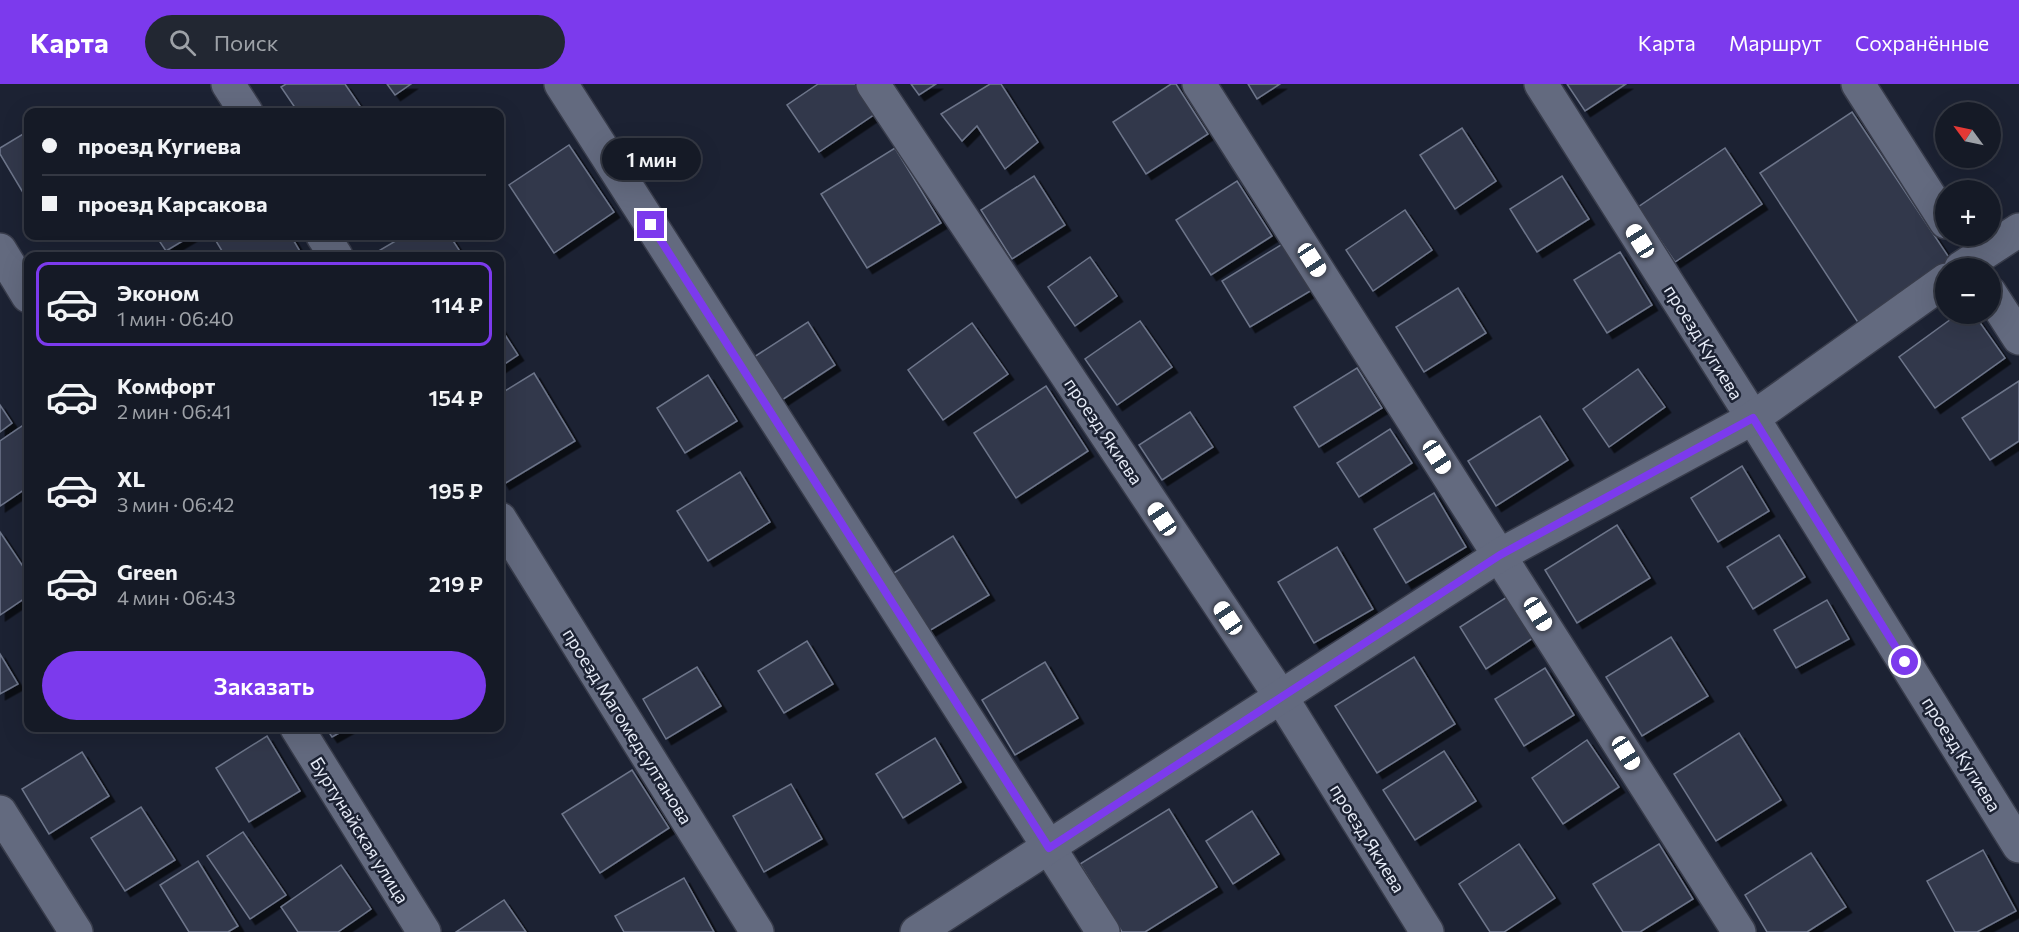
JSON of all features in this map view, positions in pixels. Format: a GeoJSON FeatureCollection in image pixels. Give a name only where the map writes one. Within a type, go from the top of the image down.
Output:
{"type":"FeatureCollection","features":[{"type":"Feature","properties":{"kind":"street"},"geometry":{"type":"LineString","coordinates":[[228,84],[243,108]]}},
{"type":"Feature","properties":{"kind":"street"},"geometry":{"type":"LineString","coordinates":[[561,84],[1103,932]]}},
{"type":"Feature","properties":{"kind":"street","name":"проезд Якиева"},"geometry":{"type":"LineString","coordinates":[[873,84],[1281,697],[1427,932]]}},
{"type":"Feature","properties":{"kind":"street"},"geometry":{"type":"LineString","coordinates":[[1199,84],[1739,932]]}},
{"type":"Feature","properties":{"kind":"street","name":"проезд Кугиева"},"geometry":{"type":"LineString","coordinates":[[1540,84],[1753,418],[2019,846]]}},
{"type":"Feature","properties":{"kind":"street"},"geometry":{"type":"LineString","coordinates":[[1858,84],[1935,205]]}},
{"type":"Feature","properties":{"kind":"street"},"geometry":{"type":"LineString","coordinates":[[1970,258],[2019,230]]}},
{"type":"Feature","properties":{"kind":"street"},"geometry":{"type":"LineString","coordinates":[[0,250],[24,289]]}},
{"type":"Feature","properties":{"kind":"street"},"geometry":{"type":"LineString","coordinates":[[917,932],[1500,555],[1753,418],[1935,282]]}},
{"type":"Feature","properties":{"kind":"street"},"geometry":{"type":"LineString","coordinates":[[2001,310],[2019,338]]}},
{"type":"Feature","properties":{"kind":"street","name":"проезд Магомедсултанова"},"geometry":{"type":"LineString","coordinates":[[504,525],[757,932]]}},
{"type":"Feature","properties":{"kind":"street","name":"Буртунайская улица"},"geometry":{"type":"LineString","coordinates":[[299,732],[424,932]]}},
{"type":"Feature","properties":{"kind":"street"},"geometry":{"type":"LineString","coordinates":[[0,812],[76,932]]}},
{"type":"Feature","properties":{"kind":"building"},"geometry":{"type":"Polygon","coordinates":[[[286,84],[345,84],[361,108],[295,108],[281,87],[286,84]]]}},
{"type":"Feature","properties":{"kind":"building"},"geometry":{"type":"Polygon","coordinates":[[[387,84],[411,84],[395,95],[387,84]]]}},
{"type":"Feature","properties":{"kind":"building"},"geometry":{"type":"Polygon","coordinates":[[[818,84],[859,84],[878,112],[819,152],[787,105],[818,84]]]}},
{"type":"Feature","properties":{"kind":"building"},"geometry":{"type":"Polygon","coordinates":[[[911,84],[936,84],[919,95],[911,84]]]}},
{"type":"Feature","properties":{"kind":"building"},"geometry":{"type":"Polygon","coordinates":[[[990,84],[1001,84],[1038,142],[1005,169],[977,126],[962,141],[941,114],[990,84]]]}},
{"type":"Feature","properties":{"kind":"building"},"geometry":{"type":"Polygon","coordinates":[[[1171,84],[1176,84],[1208,134],[1146,174],[1113,122],[1171,84]]]}},
{"type":"Feature","properties":{"kind":"building"},"geometry":{"type":"Polygon","coordinates":[[[1248,84],[1280,84],[1257,99],[1248,84]]]}},
{"type":"Feature","properties":{"kind":"building"},"geometry":{"type":"Polygon","coordinates":[[[1567,84],[1626,84],[1585,111],[1567,84]]]}},
{"type":"Feature","properties":{"kind":"building"},"geometry":{"type":"Polygon","coordinates":[[[1852,112],[1935,236],[1935,246],[1941,246],[1949,258],[1935,258],[1935,273],[1859,324],[1760,173],[1852,112]]]}},
{"type":"Feature","properties":{"kind":"building"},"geometry":{"type":"Polygon","coordinates":[[[1462,128],[1496,181],[1455,209],[1420,155],[1462,128]]]}},
{"type":"Feature","properties":{"kind":"building"},"geometry":{"type":"Polygon","coordinates":[[[24,133],[24,194],[0,154],[0,148],[24,133]]]}},
{"type":"Feature","properties":{"kind":"building"},"geometry":{"type":"Polygon","coordinates":[[[569,145],[614,212],[554,253],[509,185],[569,145]]]}},
{"type":"Feature","properties":{"kind":"building"},"geometry":{"type":"Polygon","coordinates":[[[895,148],[941,223],[867,268],[821,194],[895,148]]]}},
{"type":"Feature","properties":{"kind":"building"},"geometry":{"type":"Polygon","coordinates":[[[1725,148],[1762,204],[1675,262],[1638,207],[1725,148]]]}},
{"type":"Feature","properties":{"kind":"building"},"geometry":{"type":"Polygon","coordinates":[[[1034,176],[1065,225],[1012,259],[981,210],[1034,176]]]}},
{"type":"Feature","properties":{"kind":"building"},"geometry":{"type":"Polygon","coordinates":[[[1562,176],[1589,219],[1537,252],[1510,209],[1562,176]]]}},
{"type":"Feature","properties":{"kind":"building"},"geometry":{"type":"Polygon","coordinates":[[[1237,181],[1272,236],[1211,275],[1176,220],[1237,181]]]}},
{"type":"Feature","properties":{"kind":"building"},"geometry":{"type":"Polygon","coordinates":[[[1405,210],[1432,250],[1373,291],[1346,250],[1405,210]]]}},
{"type":"Feature","properties":{"kind":"building"},"geometry":{"type":"Polygon","coordinates":[[[159,240],[184,240],[166,251],[159,240]]]}},
{"type":"Feature","properties":{"kind":"building"},"geometry":{"type":"Polygon","coordinates":[[[215,240],[293,240],[300,252],[223,252],[215,240]]]}},
{"type":"Feature","properties":{"kind":"building"},"geometry":{"type":"Polygon","coordinates":[[[397,240],[453,240],[460,252],[377,252],[397,240]]]}},
{"type":"Feature","properties":{"kind":"building"},"geometry":{"type":"Polygon","coordinates":[[[1284,243],[1312,290],[1250,327],[1222,281],[1284,243]]]}},
{"type":"Feature","properties":{"kind":"building"},"geometry":{"type":"Polygon","coordinates":[[[1620,252],[1652,305],[1607,333],[1574,280],[1620,252]]]}},
{"type":"Feature","properties":{"kind":"building"},"geometry":{"type":"Polygon","coordinates":[[[1090,257],[1117,296],[1075,326],[1048,287],[1090,257]]]}},
{"type":"Feature","properties":{"kind":"building"},"geometry":{"type":"Polygon","coordinates":[[[1458,288],[1486,333],[1424,372],[1396,327],[1458,288]]]}},
{"type":"Feature","properties":{"kind":"building"},"geometry":{"type":"Polygon","coordinates":[[[1140,321],[1172,367],[1117,405],[1085,359],[1140,321]]]}},
{"type":"Feature","properties":{"kind":"building"},"geometry":{"type":"Polygon","coordinates":[[[808,322],[835,365],[782,400],[754,357],[808,322]]]}},
{"type":"Feature","properties":{"kind":"building"},"geometry":{"type":"Polygon","coordinates":[[[972,323],[1008,374],[943,420],[908,370],[972,323]]]}},
{"type":"Feature","properties":{"kind":"building"},"geometry":{"type":"Polygon","coordinates":[[[1944,324],[1981,324],[2005,358],[1935,408],[1899,357],[1944,324]]]}},
{"type":"Feature","properties":{"kind":"building"},"geometry":{"type":"Polygon","coordinates":[[[504,333],[518,355],[504,364],[504,333]]]}},
{"type":"Feature","properties":{"kind":"building"},"geometry":{"type":"Polygon","coordinates":[[[1357,368],[1382,408],[1319,447],[1294,407],[1357,368]]]}},
{"type":"Feature","properties":{"kind":"building"},"geometry":{"type":"Polygon","coordinates":[[[1638,369],[1665,407],[1609,447],[1583,409],[1638,369]]]}},
{"type":"Feature","properties":{"kind":"building"},"geometry":{"type":"Polygon","coordinates":[[[534,373],[575,441],[504,484],[504,392],[534,373]]]}},
{"type":"Feature","properties":{"kind":"building"},"geometry":{"type":"Polygon","coordinates":[[[708,375],[737,421],[685,453],[657,408],[708,375]]]}},
{"type":"Feature","properties":{"kind":"building"},"geometry":{"type":"Polygon","coordinates":[[[2019,381],[2019,441],[1990,460],[1962,418],[2019,381]]]}},
{"type":"Feature","properties":{"kind":"building"},"geometry":{"type":"Polygon","coordinates":[[[1046,386],[1088,451],[1016,498],[974,433],[1046,386]]]}},
{"type":"Feature","properties":{"kind":"building"},"geometry":{"type":"Polygon","coordinates":[[[0,405],[12,423],[0,432],[0,405]]]}},
{"type":"Feature","properties":{"kind":"building"},"geometry":{"type":"Polygon","coordinates":[[[1190,412],[1213,447],[1162,480],[1139,445],[1190,412]]]}},
{"type":"Feature","properties":{"kind":"building"},"geometry":{"type":"Polygon","coordinates":[[[1540,416],[1568,460],[1496,506],[1468,461],[1540,416]]]}},
{"type":"Feature","properties":{"kind":"building"},"geometry":{"type":"Polygon","coordinates":[[[24,425],[24,490],[0,506],[0,441],[24,425]]]}},
{"type":"Feature","properties":{"kind":"building"},"geometry":{"type":"Polygon","coordinates":[[[1390,429],[1412,463],[1359,497],[1337,463],[1390,429]]]}},
{"type":"Feature","properties":{"kind":"building"},"geometry":{"type":"Polygon","coordinates":[[[1742,466],[1769,511],[1718,542],[1691,498],[1742,466]]]}},
{"type":"Feature","properties":{"kind":"building"},"geometry":{"type":"Polygon","coordinates":[[[740,472],[770,522],[708,561],[677,511],[740,472]]]}},
{"type":"Feature","properties":{"kind":"building"},"geometry":{"type":"Polygon","coordinates":[[[1434,493],[1466,547],[1406,583],[1374,529],[1434,493]]]}},
{"type":"Feature","properties":{"kind":"building"},"geometry":{"type":"Polygon","coordinates":[[[1617,525],[1650,578],[1577,623],[1545,570],[1617,525]]]}},
{"type":"Feature","properties":{"kind":"building"},"geometry":{"type":"Polygon","coordinates":[[[0,532],[24,568],[24,599],[0,615],[0,532]]]}},
{"type":"Feature","properties":{"kind":"building"},"geometry":{"type":"Polygon","coordinates":[[[1779,535],[1805,577],[1753,609],[1727,567],[1779,535]]]}},
{"type":"Feature","properties":{"kind":"building"},"geometry":{"type":"Polygon","coordinates":[[[953,536],[989,595],[924,634],[889,576],[953,536]]]}},
{"type":"Feature","properties":{"kind":"building"},"geometry":{"type":"Polygon","coordinates":[[[1337,547],[1373,609],[1314,643],[1278,582],[1337,547]]]}},
{"type":"Feature","properties":{"kind":"building"},"geometry":{"type":"Polygon","coordinates":[[[1507,597],[1533,638],[1486,669],[1460,627],[1507,597]]]}},
{"type":"Feature","properties":{"kind":"building"},"geometry":{"type":"Polygon","coordinates":[[[1827,600],[1849,639],[1796,668],[1774,630],[1827,600]]]}},
{"type":"Feature","properties":{"kind":"building"},"geometry":{"type":"Polygon","coordinates":[[[1671,637],[1708,696],[1642,736],[1606,677],[1671,637]]]}},
{"type":"Feature","properties":{"kind":"building"},"geometry":{"type":"Polygon","coordinates":[[[807,641],[833,684],[784,713],[758,671],[807,641]]]}},
{"type":"Feature","properties":{"kind":"building"},"geometry":{"type":"Polygon","coordinates":[[[0,654],[18,684],[0,694],[0,654]]]}},
{"type":"Feature","properties":{"kind":"building"},"geometry":{"type":"Polygon","coordinates":[[[1414,657],[1455,724],[1377,773],[1335,706],[1414,657]]]}},
{"type":"Feature","properties":{"kind":"building"},"geometry":{"type":"Polygon","coordinates":[[[1045,662],[1078,718],[1015,755],[982,700],[1045,662]]]}},
{"type":"Feature","properties":{"kind":"building"},"geometry":{"type":"Polygon","coordinates":[[[697,667],[721,706],[666,739],[643,699],[697,667]]]}},
{"type":"Feature","properties":{"kind":"building"},"geometry":{"type":"Polygon","coordinates":[[[1545,668],[1574,715],[1524,746],[1495,699],[1545,668]]]}},
{"type":"Feature","properties":{"kind":"building"},"geometry":{"type":"Polygon","coordinates":[[[329,732],[341,732],[332,737],[329,732]]]}},
{"type":"Feature","properties":{"kind":"building"},"geometry":{"type":"Polygon","coordinates":[[[1739,733],[1781,800],[1716,841],[1674,774],[1739,733]]]}},
{"type":"Feature","properties":{"kind":"building"},"geometry":{"type":"Polygon","coordinates":[[[267,736],[300,791],[249,822],[216,768],[267,736]]]}},
{"type":"Feature","properties":{"kind":"building"},"geometry":{"type":"Polygon","coordinates":[[[935,738],[961,782],[903,818],[876,774],[935,738]]]}},
{"type":"Feature","properties":{"kind":"building"},"geometry":{"type":"Polygon","coordinates":[[[1587,740],[1619,787],[1563,824],[1532,778],[1587,740]]]}},
{"type":"Feature","properties":{"kind":"building"},"geometry":{"type":"Polygon","coordinates":[[[1444,751],[1476,801],[1415,840],[1383,790],[1444,751]]]}},
{"type":"Feature","properties":{"kind":"building"},"geometry":{"type":"Polygon","coordinates":[[[82,752],[109,796],[49,834],[22,789],[82,752]]]}},
{"type":"Feature","properties":{"kind":"building"},"geometry":{"type":"Polygon","coordinates":[[[632,770],[669,828],[600,873],[562,814],[632,770]]]}},
{"type":"Feature","properties":{"kind":"building"},"geometry":{"type":"Polygon","coordinates":[[[791,784],[822,839],[764,872],[733,816],[791,784]]]}},
{"type":"Feature","properties":{"kind":"building"},"geometry":{"type":"Polygon","coordinates":[[[141,807],[175,860],[125,891],[91,838],[141,807]]]}},
{"type":"Feature","properties":{"kind":"building"},"geometry":{"type":"Polygon","coordinates":[[[1169,809],[1217,887],[1145,932],[1122,932],[1080,864],[1169,809]]]}},
{"type":"Feature","properties":{"kind":"building"},"geometry":{"type":"Polygon","coordinates":[[[1252,811],[1279,854],[1233,884],[1206,841],[1252,811]]]}},
{"type":"Feature","properties":{"kind":"building"},"geometry":{"type":"Polygon","coordinates":[[[243,832],[286,895],[250,919],[207,856],[243,832]]]}},
{"type":"Feature","properties":{"kind":"building"},"geometry":{"type":"Polygon","coordinates":[[[1519,844],[1555,898],[1504,932],[1490,932],[1459,884],[1519,844]]]}},
{"type":"Feature","properties":{"kind":"building"},"geometry":{"type":"Polygon","coordinates":[[[1659,844],[1693,899],[1640,932],[1623,932],[1593,884],[1659,844]]]}},
{"type":"Feature","properties":{"kind":"building"},"geometry":{"type":"Polygon","coordinates":[[[1983,850],[2016,911],[1977,932],[1955,932],[1927,881],[1983,850]]]}},
{"type":"Feature","properties":{"kind":"building"},"geometry":{"type":"Polygon","coordinates":[[[1811,853],[1846,907],[1807,932],[1767,932],[1745,895],[1811,853]]]}},
{"type":"Feature","properties":{"kind":"building"},"geometry":{"type":"Polygon","coordinates":[[[198,861],[238,926],[228,932],[189,932],[160,885],[198,861]]]}},
{"type":"Feature","properties":{"kind":"building"},"geometry":{"type":"Polygon","coordinates":[[[341,865],[371,909],[338,932],[298,932],[281,907],[341,865]]]}},
{"type":"Feature","properties":{"kind":"building"},"geometry":{"type":"Polygon","coordinates":[[[684,878],[714,932],[624,932],[615,916],[684,878]]]}},
{"type":"Feature","properties":{"kind":"building"},"geometry":{"type":"Polygon","coordinates":[[[504,900],[526,932],[456,932],[504,900]]]}},
{"type":"Feature","properties":{"kind":"route"},"geometry":{"type":"LineString","coordinates":[[651,225],[1049,848],[1500,555],[1753,418],[1905,662]]}}]}
